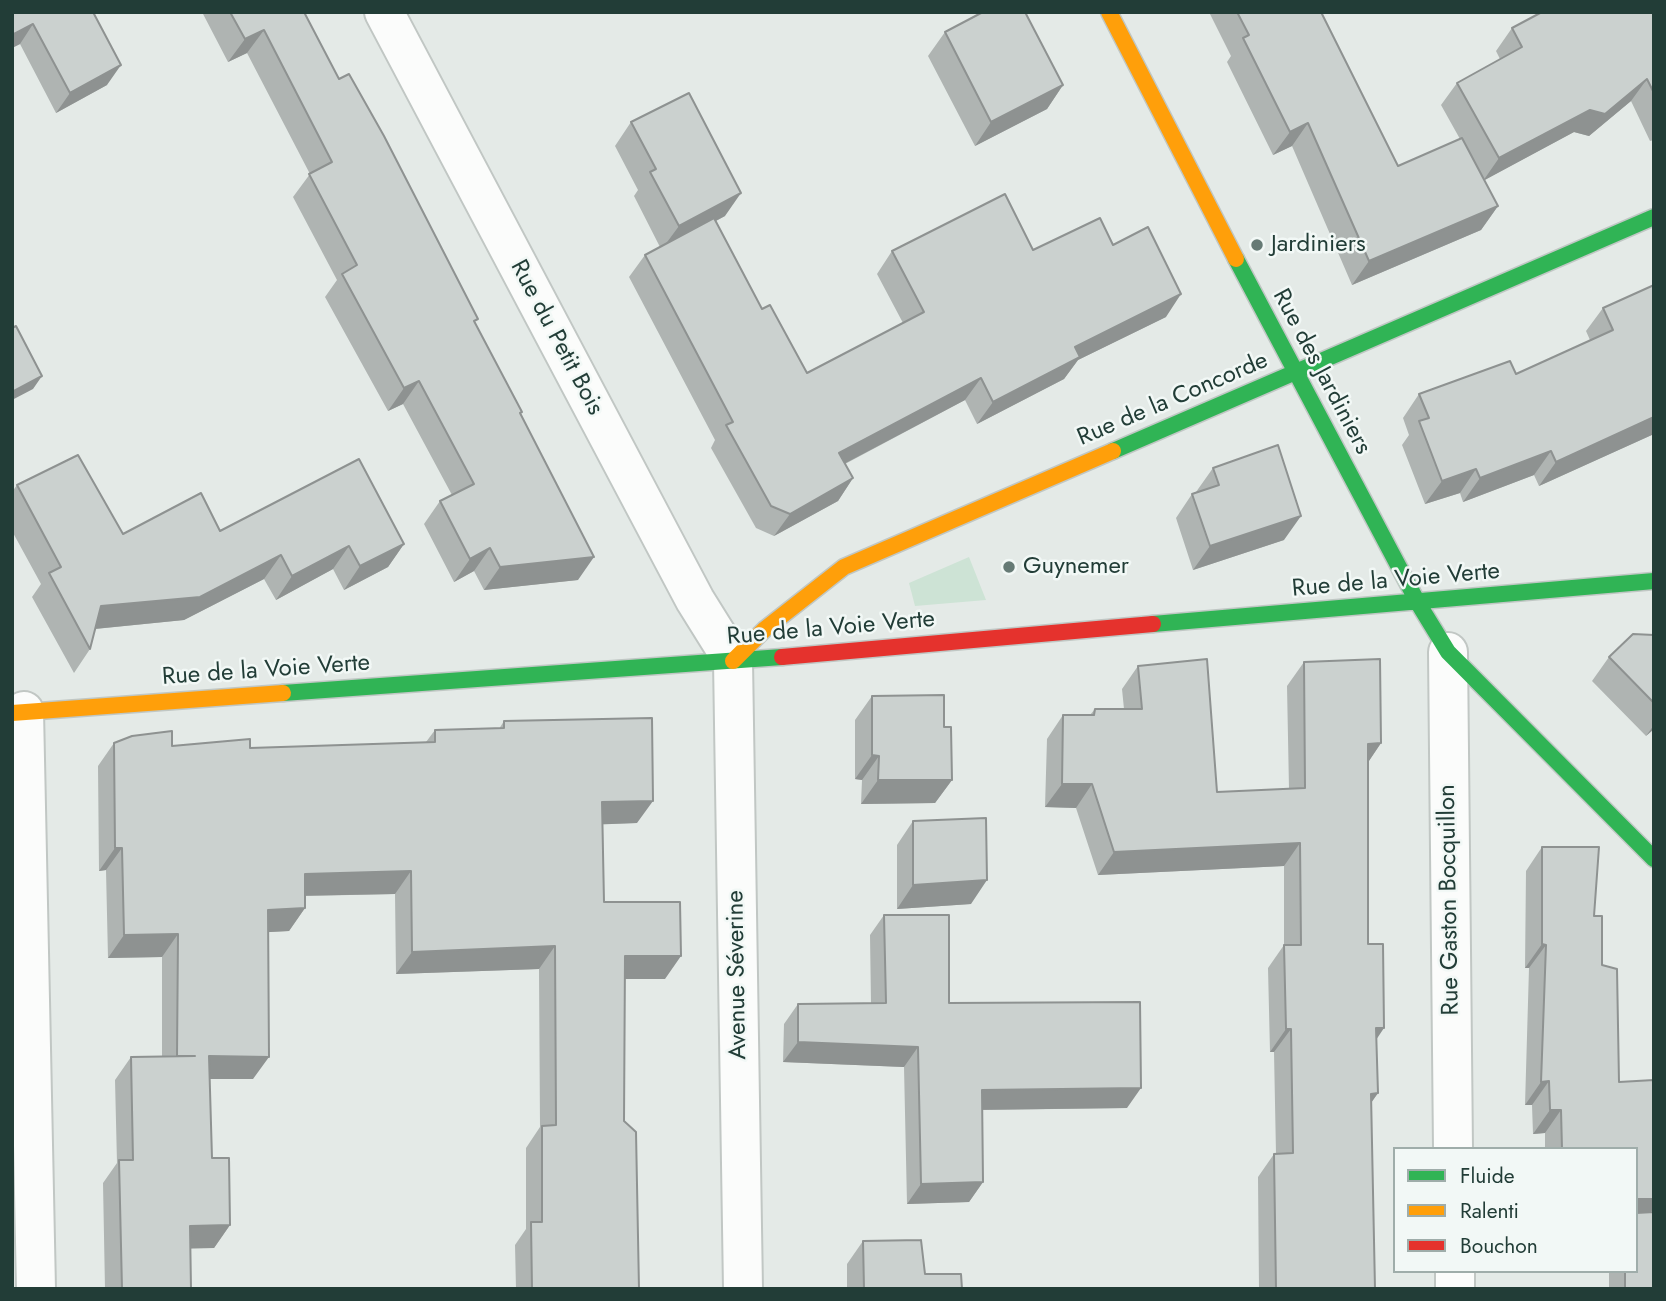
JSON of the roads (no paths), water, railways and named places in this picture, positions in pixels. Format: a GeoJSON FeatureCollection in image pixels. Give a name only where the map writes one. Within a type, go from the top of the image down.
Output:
{"type":"FeatureCollection","features":[{"type":"Feature","properties":{"kind":"street","name":"Rue du Petit Bois"},"geometry":{"type":"LineString","coordinates":[[384,12],[695,600],[733,661]]}},
{"type":"Feature","properties":{"kind":"street","name":"Rue des Jardiniers"},"geometry":{"type":"LineString","coordinates":[[1109,12],[1294,372],[1418,603],[1448,652],[1654,859]]}},
{"type":"Feature","properties":{"kind":"street","name":"Rue de la Concorde"},"geometry":{"type":"LineString","coordinates":[[733,661],[765,629],[844,568],[1654,217]]}},
{"type":"Feature","properties":{"kind":"street","name":"Rue de la Voie Verte"},"geometry":{"type":"LineString","coordinates":[[18,712],[733,661],[1654,581]]}},
{"type":"Feature","properties":{"kind":"street","name":"Rue Gaston Bocquillon"},"geometry":{"type":"LineString","coordinates":[[1448,652],[1453,1147]]}},
{"type":"Feature","properties":{"kind":"street","name":"Avenue Séverine"},"geometry":{"type":"LineString","coordinates":[[733,661],[743,1289]]}},
{"type":"Feature","properties":{"kind":"street"},"geometry":{"type":"LineString","coordinates":[[18,712],[36,1289]]}},
{"type":"Feature","properties":{"kind":"place","name":"Jardiniers"},"geometry":{"type":"Point","coordinates":[1257,245]}},
{"type":"Feature","properties":{"kind":"place","name":"Guynemer"},"geometry":{"type":"Point","coordinates":[1009,567]}}]}
